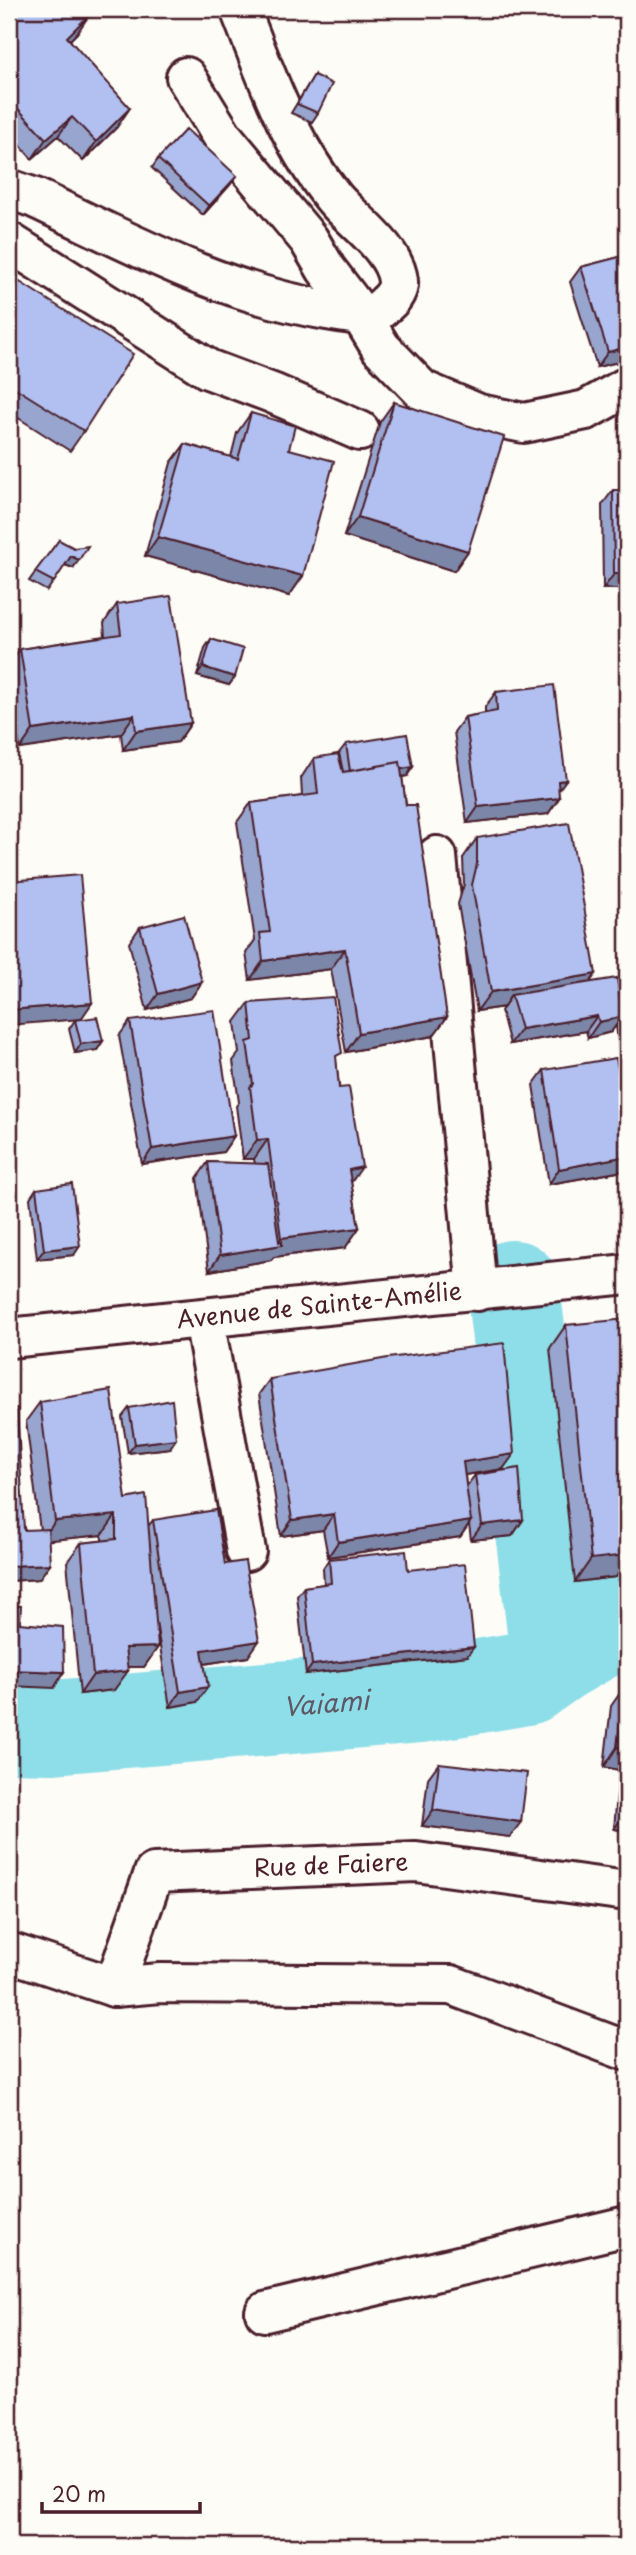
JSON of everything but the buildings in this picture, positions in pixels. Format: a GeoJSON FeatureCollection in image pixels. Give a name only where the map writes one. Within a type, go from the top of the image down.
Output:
{"type":"FeatureCollection","features":[{"type":"Feature","properties":{"kind":"street"},"geometry":{"type":"LineString","coordinates":[[9,189],[35,198],[211,277],[288,303],[362,315],[377,312],[393,298],[399,283],[393,263],[334,198],[303,153],[276,102],[240,9]]}},
{"type":"Feature","properties":{"kind":"street"},"geometry":{"type":"LineString","coordinates":[[186,77],[222,137],[309,240],[326,269],[362,315],[381,348],[422,390],[479,414],[524,423],[586,410],[627,387]]}},
{"type":"Feature","properties":{"kind":"street"},"geometry":{"type":"LineString","coordinates":[[9,242],[208,369],[360,431]]}},
{"type":"Feature","properties":{"kind":"street"},"geometry":{"type":"LineString","coordinates":[[437,856],[477,1291]]}},
{"type":"Feature","properties":{"kind":"street","name":"Avenue de Sainte-Amélie"},"geometry":{"type":"LineString","coordinates":[[9,1338],[627,1274]]}},
{"type":"Feature","properties":{"kind":"street"},"geometry":{"type":"LineString","coordinates":[[204,1319],[246,1551]]}},
{"type":"Feature","properties":{"kind":"street","name":"Rue de Faiere"},"geometry":{"type":"LineString","coordinates":[[114,1987],[154,1873],[416,1862],[627,1891]]}},
{"type":"Feature","properties":{"kind":"street"},"geometry":{"type":"LineString","coordinates":[[9,1952],[114,1987],[160,1983],[451,1985],[627,2051]]}},
{"type":"Feature","properties":{"kind":"street"},"geometry":{"type":"LineString","coordinates":[[265,2312],[627,2226]]}},
{"type":"Feature","properties":{"kind":"waterway"},"geometry":{"type":"LineString","coordinates":[[513,1287],[557,1656]]}},
{"type":"Feature","properties":{"kind":"waterway","name":"Vaiami"},"geometry":{"type":"LineString","coordinates":[[9,1726],[53,1727],[421,1696],[526,1678],[557,1656],[627,1616]]}}]}
